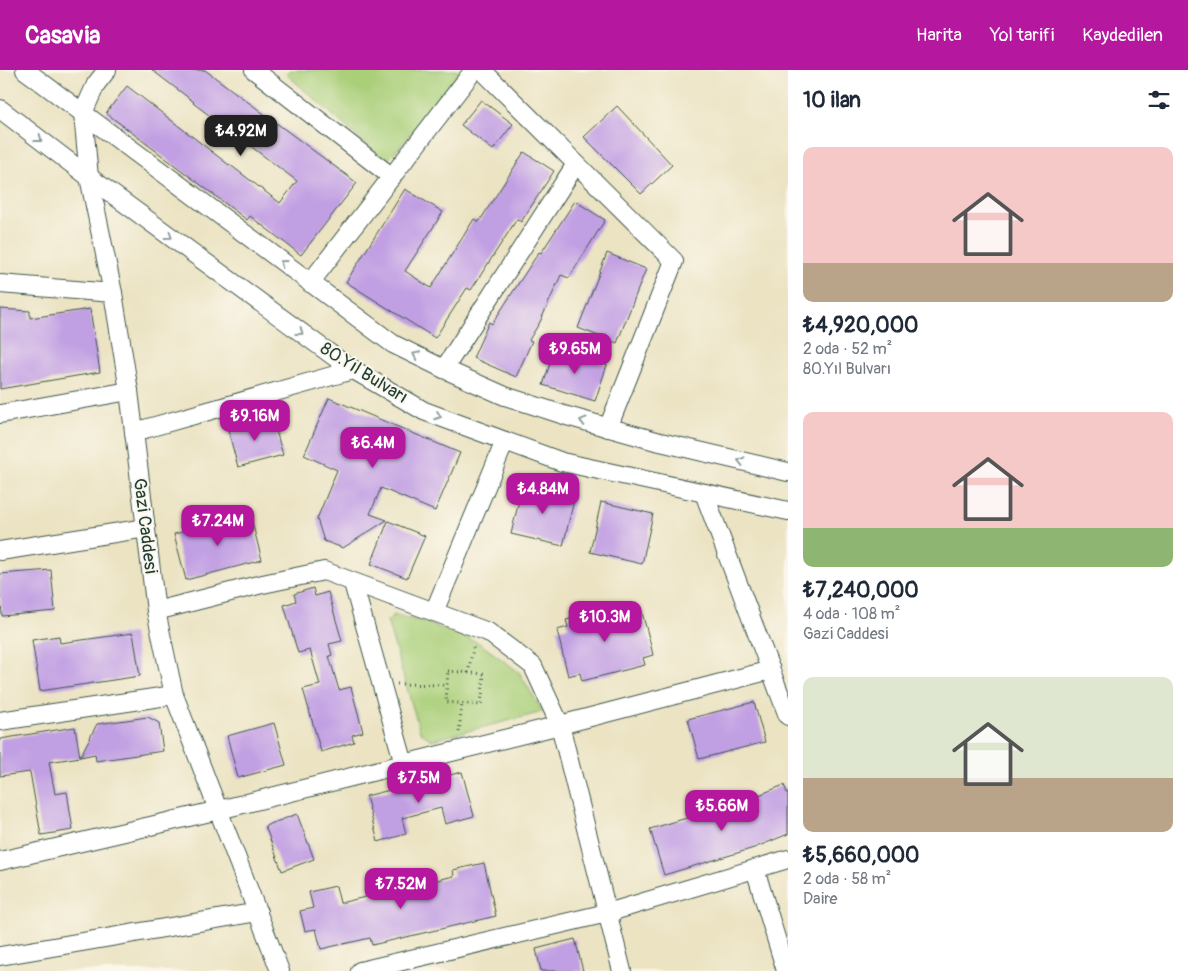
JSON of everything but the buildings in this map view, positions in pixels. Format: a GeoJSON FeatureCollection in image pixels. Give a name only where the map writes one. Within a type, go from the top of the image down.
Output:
{"type":"FeatureCollection","features":[{"type":"Feature","properties":{"kind":"street"},"geometry":{"type":"LineString","coordinates":[[25,70],[393,344],[506,396],[567,416],[656,441],[788,472]]}},
{"type":"Feature","properties":{"kind":"street"},"geometry":{"type":"LineString","coordinates":[[82,113],[96,84],[107,70]]}},
{"type":"Feature","properties":{"kind":"street"},"geometry":{"type":"LineString","coordinates":[[254,70],[392,176]]}},
{"type":"Feature","properties":{"kind":"street"},"geometry":{"type":"LineString","coordinates":[[310,283],[474,70]]}},
{"type":"Feature","properties":{"kind":"street"},"geometry":{"type":"LineString","coordinates":[[482,70],[674,261],[608,428]]}},
{"type":"Feature","properties":{"kind":"street","name":"80.Yıl Bulvarı"},"geometry":{"type":"LineString","coordinates":[[0,109],[89,177],[347,366],[424,411],[562,462],[788,511]]}},
{"type":"Feature","properties":{"kind":"street","name":"Gazi Caddesi"},"geometry":{"type":"LineString","coordinates":[[82,113],[89,177],[113,293],[128,390],[156,611],[174,695],[280,971]]}},
{"type":"Feature","properties":{"kind":"street"},"geometry":{"type":"LineString","coordinates":[[444,369],[576,164]]}},
{"type":"Feature","properties":{"kind":"street"},"geometry":{"type":"LineString","coordinates":[[0,284],[113,293]]}},
{"type":"Feature","properties":{"kind":"street"},"geometry":{"type":"LineString","coordinates":[[134,432],[353,370]]}},
{"type":"Feature","properties":{"kind":"street"},"geometry":{"type":"LineString","coordinates":[[0,414],[128,390]]}},
{"type":"Feature","properties":{"kind":"street"},"geometry":{"type":"LineString","coordinates":[[434,612],[505,441]]}},
{"type":"Feature","properties":{"kind":"street"},"geometry":{"type":"LineString","coordinates":[[704,493],[788,716]]}},
{"type":"Feature","properties":{"kind":"street"},"geometry":{"type":"LineString","coordinates":[[0,551],[146,528]]}},
{"type":"Feature","properties":{"kind":"street"},"geometry":{"type":"LineString","coordinates":[[156,611],[258,585],[324,571],[488,632],[533,666],[560,725],[622,971]]}},
{"type":"Feature","properties":{"kind":"street"},"geometry":{"type":"LineString","coordinates":[[353,583],[404,764]]}},
{"type":"Feature","properties":{"kind":"street"},"geometry":{"type":"LineString","coordinates":[[0,861],[219,810],[771,670]]}},
{"type":"Feature","properties":{"kind":"street"},"geometry":{"type":"LineString","coordinates":[[0,721],[174,695]]}},
{"type":"Feature","properties":{"kind":"street"},"geometry":{"type":"LineString","coordinates":[[360,971],[607,914],[788,859]]}},
{"type":"Feature","properties":{"kind":"street"},"geometry":{"type":"LineString","coordinates":[[755,868],[786,971]]}},
{"type":"Feature","properties":{"kind":"street"},"geometry":{"type":"LineString","coordinates":[[0,956],[258,912]]}},
{"type":"Feature","properties":{"kind":"path"},"geometry":{"type":"LineString","coordinates":[[468,673],[477,628]]}},
{"type":"Feature","properties":{"kind":"path"},"geometry":{"type":"LineString","coordinates":[[448,671],[484,674],[481,705],[446,702],[447,685],[448,671]]}},
{"type":"Feature","properties":{"kind":"path"},"geometry":{"type":"LineString","coordinates":[[382,683],[447,685]]}},
{"type":"Feature","properties":{"kind":"path"},"geometry":{"type":"LineString","coordinates":[[457,751],[462,703]]}},
{"type":"Feature","properties":{"kind":"green space"},"geometry":{"type":"Polygon","coordinates":[[[290,70],[468,70],[386,162],[286,74],[290,70]]]}},
{"type":"Feature","properties":{"kind":"green space"},"geometry":{"type":"Polygon","coordinates":[[[394,615],[422,621],[479,643],[519,672],[543,712],[432,740],[420,732],[387,621],[394,615]]]}}]}
